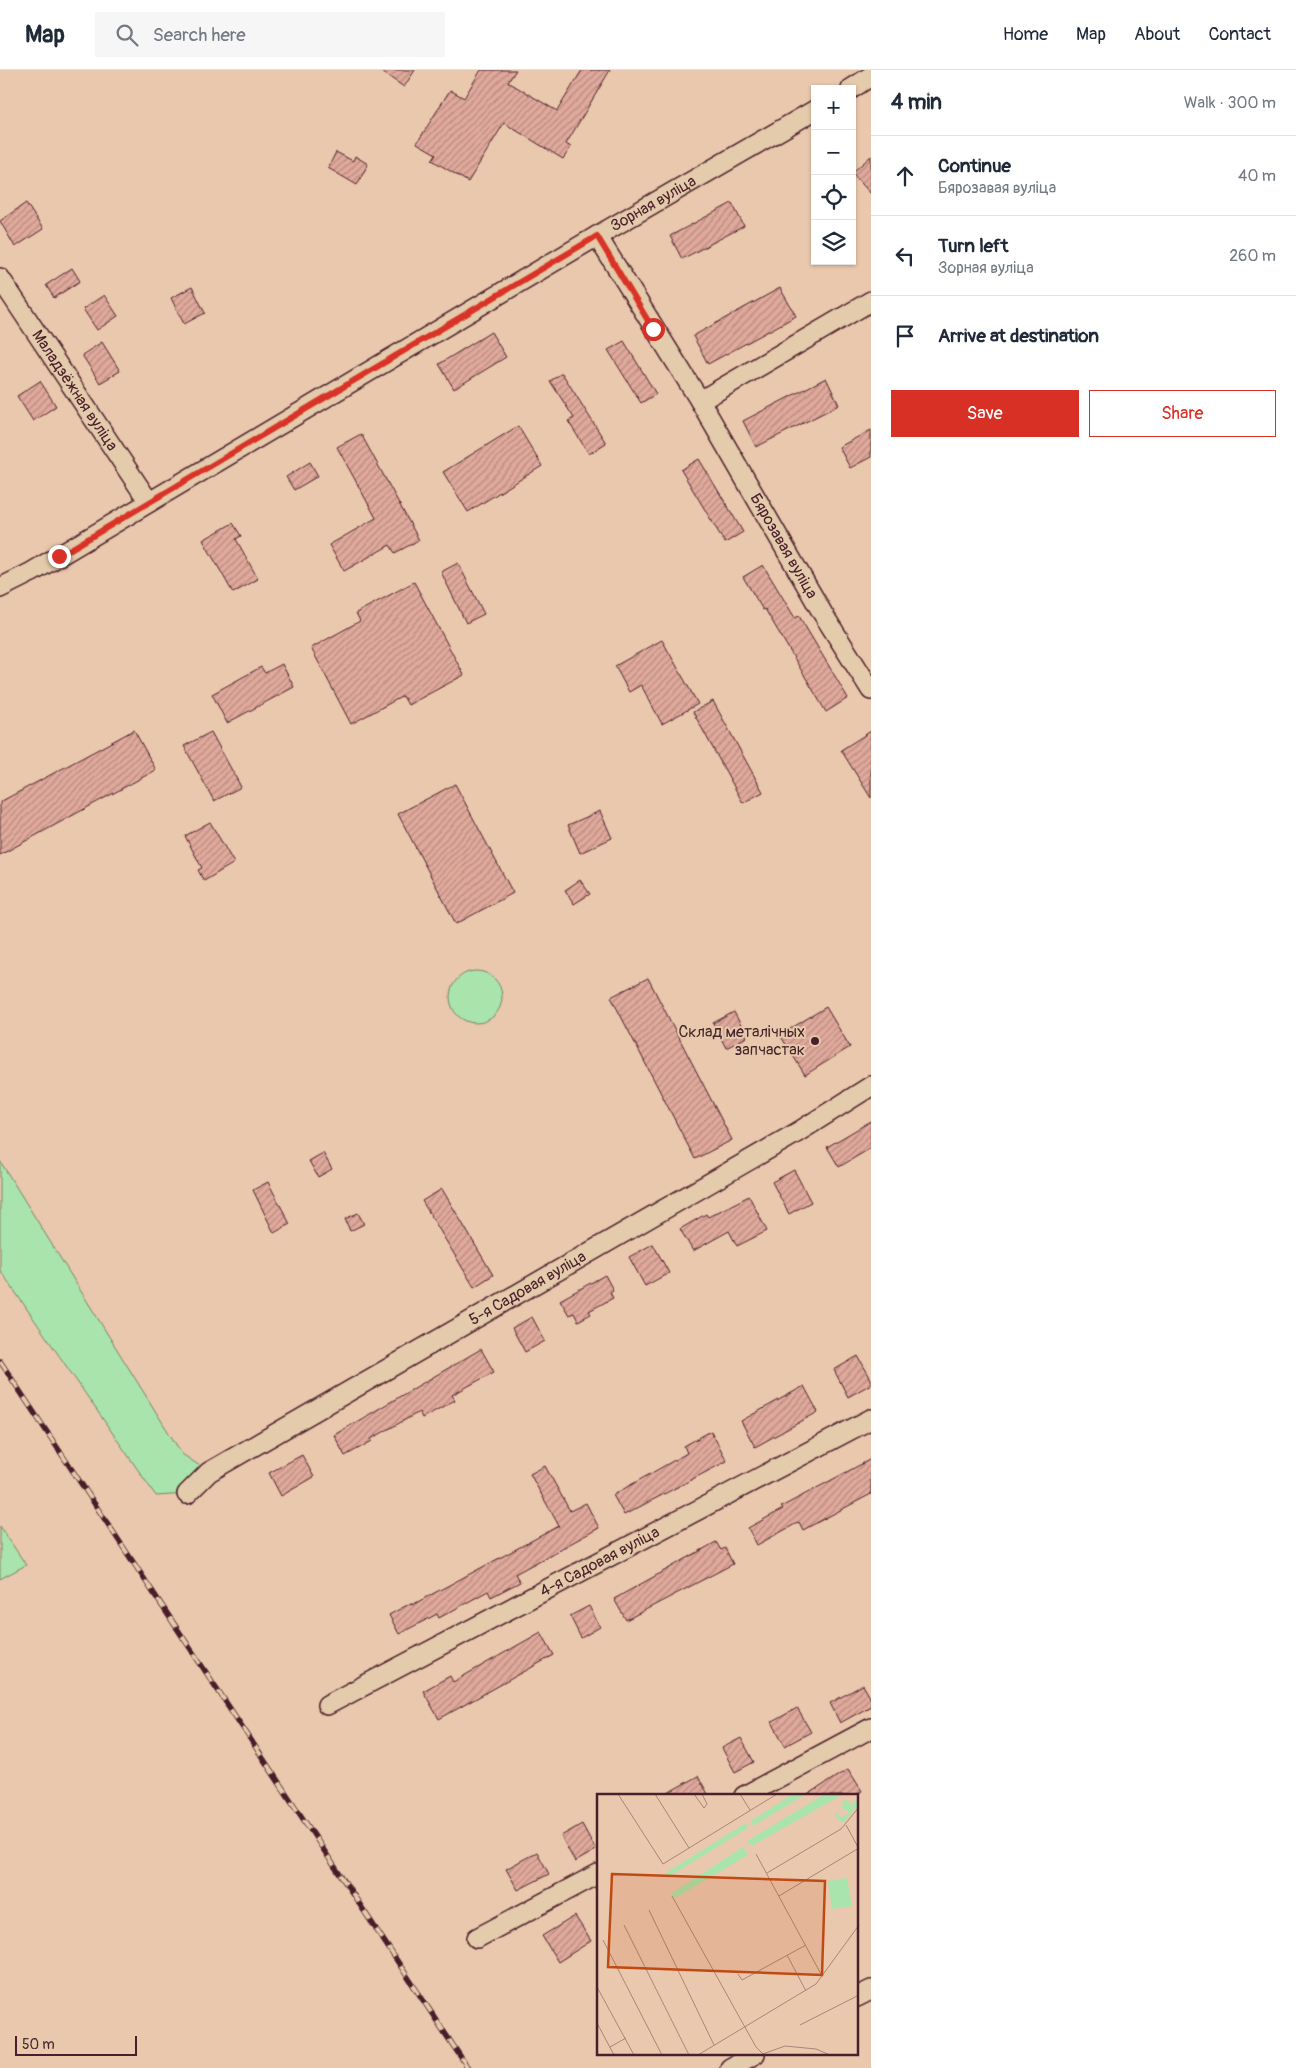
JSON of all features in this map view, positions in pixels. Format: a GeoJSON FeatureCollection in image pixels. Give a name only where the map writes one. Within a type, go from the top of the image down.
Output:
{"type":"FeatureCollection","features":[{"type":"Feature","properties":{"kind":"street"},"geometry":{"type":"LineString","coordinates":[[856,86],[871,76]]}},
{"type":"Feature","properties":{"kind":"street","name":"Зорная вуліца"},"geometry":{"type":"LineString","coordinates":[[0,588],[32,572],[597,236],[811,112]]}},
{"type":"Feature","properties":{"kind":"street","name":"Бярозавая вуліца"},"geometry":{"type":"LineString","coordinates":[[597,236],[700,401],[823,614],[871,690]]}},
{"type":"Feature","properties":{"kind":"street","name":"Маладзёжная вуліца"},"geometry":{"type":"LineString","coordinates":[[0,278],[149,502]]}},
{"type":"Feature","properties":{"kind":"street"},"geometry":{"type":"LineString","coordinates":[[700,401],[871,301]]}},
{"type":"Feature","properties":{"kind":"street","name":"5-я Садовая вуліца"},"geometry":{"type":"LineString","coordinates":[[186,1494],[209,1472],[789,1136],[871,1086]]}},
{"type":"Feature","properties":{"kind":"street","name":"4-я Садовая вуліца"},"geometry":{"type":"LineString","coordinates":[[327,1705],[871,1419]]}},
{"type":"Feature","properties":{"kind":"street"},"geometry":{"type":"LineString","coordinates":[[748,1794],[871,1728]]}},
{"type":"Feature","properties":{"kind":"street"},"geometry":{"type":"LineString","coordinates":[[478,1938],[597,1875]]}},
{"type":"Feature","properties":{"kind":"street"},"geometry":{"type":"LineString","coordinates":[[858,1997],[871,1990]]}},
{"type":"Feature","properties":{"kind":"street"},"geometry":{"type":"LineString","coordinates":[[730,2068],[751,2056]]}},
{"type":"Feature","properties":{"kind":"green space"},"geometry":{"type":"Polygon","coordinates":[[[471,971],[481,971],[495,978],[502,992],[502,1002],[495,1016],[481,1023],[471,1023],[461,1019],[454,1012],[450,1002],[450,992],[454,982],[461,975],[471,971]]]}},
{"type":"Feature","properties":{"kind":"green space"},"geometry":{"type":"Polygon","coordinates":[[[0,1161],[182,1454],[209,1472],[187,1494],[156,1496],[0,1270],[0,1161]]]}},
{"type":"Feature","properties":{"kind":"green space"},"geometry":{"type":"Polygon","coordinates":[[[0,1526],[26,1565],[0,1579],[0,1526]]]}},
{"type":"Feature","properties":{"kind":"building"},"geometry":{"type":"Polygon","coordinates":[[[379,70],[415,70],[404,87],[379,70]]]}},
{"type":"Feature","properties":{"kind":"building"},"geometry":{"type":"Polygon","coordinates":[[[481,70],[516,70],[508,82],[557,111],[582,70],[610,70],[566,144],[571,147],[563,159],[504,123],[468,182],[432,160],[436,154],[417,143],[450,90],[464,98],[481,70]]]}},
{"type":"Feature","properties":{"kind":"building"},"geometry":{"type":"Polygon","coordinates":[[[336,152],[353,161],[355,156],[368,164],[357,185],[328,168],[336,152]]]}},
{"type":"Feature","properties":{"kind":"building"},"geometry":{"type":"Polygon","coordinates":[[[871,156],[871,194],[856,177],[856,169],[871,156]]]}},
{"type":"Feature","properties":{"kind":"building"},"geometry":{"type":"Polygon","coordinates":[[[26,203],[43,229],[15,247],[0,221],[26,203]]]}},
{"type":"Feature","properties":{"kind":"building"},"geometry":{"type":"Polygon","coordinates":[[[732,203],[744,226],[682,259],[670,236],[732,203]]]}},
{"type":"Feature","properties":{"kind":"building"},"geometry":{"type":"Polygon","coordinates":[[[72,268],[80,281],[54,298],[46,285],[72,268]]]}},
{"type":"Feature","properties":{"kind":"building"},"geometry":{"type":"Polygon","coordinates":[[[192,287],[205,313],[184,324],[171,298],[192,287]]]}},
{"type":"Feature","properties":{"kind":"building"},"geometry":{"type":"Polygon","coordinates":[[[780,288],[796,316],[708,364],[693,336],[780,288]]]}},
{"type":"Feature","properties":{"kind":"building"},"geometry":{"type":"Polygon","coordinates":[[[104,295],[118,316],[97,330],[83,309],[104,295]]]}},
{"type":"Feature","properties":{"kind":"building"},"geometry":{"type":"Polygon","coordinates":[[[491,332],[506,357],[454,389],[439,364],[491,332]]]}},
{"type":"Feature","properties":{"kind":"building"},"geometry":{"type":"Polygon","coordinates":[[[624,341],[656,394],[641,403],[608,350],[624,341]]]}},
{"type":"Feature","properties":{"kind":"building"},"geometry":{"type":"Polygon","coordinates":[[[102,342],[120,371],[100,383],[82,355],[102,342]]]}},
{"type":"Feature","properties":{"kind":"building"},"geometry":{"type":"Polygon","coordinates":[[[562,373],[606,443],[589,454],[568,421],[574,418],[550,381],[562,373]]]}},
{"type":"Feature","properties":{"kind":"building"},"geometry":{"type":"Polygon","coordinates":[[[826,378],[839,405],[756,447],[743,421],[826,378]]]}},
{"type":"Feature","properties":{"kind":"building"},"geometry":{"type":"Polygon","coordinates":[[[40,381],[56,406],[33,421],[17,396],[40,381]]]}},
{"type":"Feature","properties":{"kind":"building"},"geometry":{"type":"Polygon","coordinates":[[[518,426],[542,466],[468,512],[443,472],[518,426]]]}},
{"type":"Feature","properties":{"kind":"building"},"geometry":{"type":"Polygon","coordinates":[[[871,430],[871,457],[850,468],[839,447],[871,430]]]}},
{"type":"Feature","properties":{"kind":"building"},"geometry":{"type":"Polygon","coordinates":[[[361,434],[419,540],[395,553],[390,545],[344,571],[329,545],[376,518],[337,447],[361,434]]]}},
{"type":"Feature","properties":{"kind":"building"},"geometry":{"type":"Polygon","coordinates":[[[699,459],[743,532],[725,543],[681,470],[699,459]]]}},
{"type":"Feature","properties":{"kind":"building"},"geometry":{"type":"Polygon","coordinates":[[[310,462],[318,476],[294,490],[286,477],[310,462]]]}},
{"type":"Feature","properties":{"kind":"building"},"geometry":{"type":"Polygon","coordinates":[[[233,523],[241,536],[236,539],[258,579],[233,593],[203,540],[233,523]]]}},
{"type":"Feature","properties":{"kind":"building"},"geometry":{"type":"Polygon","coordinates":[[[458,563],[484,614],[466,623],[441,572],[458,563]]]}},
{"type":"Feature","properties":{"kind":"building"},"geometry":{"type":"Polygon","coordinates":[[[763,565],[795,618],[799,616],[848,698],[826,712],[765,609],[763,610],[743,577],[763,565]]]}},
{"type":"Feature","properties":{"kind":"building"},"geometry":{"type":"Polygon","coordinates":[[[414,582],[464,675],[408,705],[403,696],[351,724],[311,648],[360,621],[356,613],[414,582]]]}},
{"type":"Feature","properties":{"kind":"building"},"geometry":{"type":"Polygon","coordinates":[[[662,640],[698,704],[662,724],[641,685],[629,692],[615,666],[662,640]]]}},
{"type":"Feature","properties":{"kind":"building"},"geometry":{"type":"Polygon","coordinates":[[[282,664],[294,687],[227,723],[212,694],[261,667],[265,673],[282,664]]]}},
{"type":"Feature","properties":{"kind":"building"},"geometry":{"type":"Polygon","coordinates":[[[713,701],[763,792],[743,803],[693,712],[713,701]]]}},
{"type":"Feature","properties":{"kind":"building"},"geometry":{"type":"Polygon","coordinates":[[[134,730],[156,770],[0,855],[0,802],[134,730]]]}},
{"type":"Feature","properties":{"kind":"building"},"geometry":{"type":"Polygon","coordinates":[[[871,731],[871,798],[841,750],[871,731]]]}},
{"type":"Feature","properties":{"kind":"building"},"geometry":{"type":"Polygon","coordinates":[[[211,732],[241,787],[214,801],[184,746],[211,732]]]}},
{"type":"Feature","properties":{"kind":"building"},"geometry":{"type":"Polygon","coordinates":[[[455,784],[513,893],[456,924],[398,814],[455,784]]]}},
{"type":"Feature","properties":{"kind":"building"},"geometry":{"type":"Polygon","coordinates":[[[600,811],[612,838],[580,853],[568,825],[600,811]]]}},
{"type":"Feature","properties":{"kind":"building"},"geometry":{"type":"Polygon","coordinates":[[[210,822],[234,863],[204,881],[198,870],[202,868],[185,836],[210,822]]]}},
{"type":"Feature","properties":{"kind":"building"},"geometry":{"type":"Polygon","coordinates":[[[580,880],[590,894],[574,904],[565,890],[580,880]]]}},
{"type":"Feature","properties":{"kind":"building"},"geometry":{"type":"Polygon","coordinates":[[[648,978],[732,1140],[695,1159],[611,997],[648,978]]]}},
{"type":"Feature","properties":{"kind":"building","name":"Склад металічных запчастак"},"geometry":{"type":"Polygon","coordinates":[[[826,1007],[850,1047],[805,1075],[780,1035],[826,1007]]]}},
{"type":"Feature","properties":{"kind":"building"},"geometry":{"type":"Polygon","coordinates":[[[734,1012],[747,1037],[726,1048],[713,1023],[734,1012]]]}},
{"type":"Feature","properties":{"kind":"building"},"geometry":{"type":"Polygon","coordinates":[[[871,1121],[871,1148],[839,1167],[827,1147],[871,1121]]]}},
{"type":"Feature","properties":{"kind":"building"},"geometry":{"type":"Polygon","coordinates":[[[323,1153],[332,1169],[318,1177],[309,1161],[323,1153]]]}},
{"type":"Feature","properties":{"kind":"building"},"geometry":{"type":"Polygon","coordinates":[[[794,1170],[811,1202],[789,1214],[772,1182],[794,1170]]]}},
{"type":"Feature","properties":{"kind":"building"},"geometry":{"type":"Polygon","coordinates":[[[268,1182],[290,1224],[274,1233],[253,1190],[268,1182]]]}},
{"type":"Feature","properties":{"kind":"building"},"geometry":{"type":"Polygon","coordinates":[[[442,1189],[493,1275],[474,1287],[422,1201],[442,1189]]]}},
{"type":"Feature","properties":{"kind":"building"},"geometry":{"type":"Polygon","coordinates":[[[749,1196],[767,1231],[737,1246],[729,1231],[693,1251],[680,1229],[706,1214],[708,1217],[749,1196]]]}},
{"type":"Feature","properties":{"kind":"building"},"geometry":{"type":"Polygon","coordinates":[[[358,1213],[364,1224],[350,1231],[345,1219],[358,1213]]]}},
{"type":"Feature","properties":{"kind":"building"},"geometry":{"type":"Polygon","coordinates":[[[653,1244],[669,1273],[645,1286],[629,1257],[653,1244]]]}},
{"type":"Feature","properties":{"kind":"building"},"geometry":{"type":"Polygon","coordinates":[[[605,1275],[613,1290],[610,1292],[613,1298],[589,1311],[591,1314],[578,1321],[574,1313],[569,1315],[560,1300],[605,1275]]]}},
{"type":"Feature","properties":{"kind":"building"},"geometry":{"type":"Polygon","coordinates":[[[532,1317],[545,1341],[525,1352],[512,1328],[532,1317]]]}},
{"type":"Feature","properties":{"kind":"building"},"geometry":{"type":"Polygon","coordinates":[[[481,1349],[494,1372],[452,1395],[455,1400],[422,1418],[419,1412],[345,1456],[334,1435],[481,1349]]]}},
{"type":"Feature","properties":{"kind":"building"},"geometry":{"type":"Polygon","coordinates":[[[858,1356],[871,1379],[871,1384],[848,1397],[834,1370],[858,1356]]]}},
{"type":"Feature","properties":{"kind":"building"},"geometry":{"type":"Polygon","coordinates":[[[804,1386],[818,1412],[755,1447],[741,1421],[804,1386]]]}},
{"type":"Feature","properties":{"kind":"building"},"geometry":{"type":"Polygon","coordinates":[[[711,1431],[727,1461],[624,1515],[613,1495],[687,1453],[684,1446],[711,1431]]]}},
{"type":"Feature","properties":{"kind":"building"},"geometry":{"type":"Polygon","coordinates":[[[302,1455],[314,1477],[281,1496],[269,1473],[302,1455]]]}},
{"type":"Feature","properties":{"kind":"building"},"geometry":{"type":"Polygon","coordinates":[[[871,1459],[871,1494],[803,1530],[799,1522],[757,1545],[748,1528],[783,1509],[781,1507],[871,1459]]]}},
{"type":"Feature","properties":{"kind":"building"},"geometry":{"type":"Polygon","coordinates":[[[545,1466],[570,1511],[586,1503],[599,1528],[515,1574],[520,1582],[491,1597],[488,1591],[439,1618],[437,1614],[399,1634],[389,1615],[411,1603],[412,1605],[559,1526],[530,1474],[545,1466]]]}},
{"type":"Feature","properties":{"kind":"building"},"geometry":{"type":"Polygon","coordinates":[[[716,1542],[721,1550],[725,1548],[733,1564],[626,1620],[614,1599],[716,1542]]]}},
{"type":"Feature","properties":{"kind":"building"},"geometry":{"type":"Polygon","coordinates":[[[589,1606],[600,1627],[581,1638],[570,1616],[589,1606]]]}},
{"type":"Feature","properties":{"kind":"building"},"geometry":{"type":"Polygon","coordinates":[[[541,1632],[554,1655],[439,1719],[423,1691],[450,1676],[453,1682],[541,1632]]]}},
{"type":"Feature","properties":{"kind":"building"},"geometry":{"type":"Polygon","coordinates":[[[863,1685],[871,1699],[871,1706],[840,1723],[830,1703],[863,1685]]]}},
{"type":"Feature","properties":{"kind":"building"},"geometry":{"type":"Polygon","coordinates":[[[797,1708],[811,1732],[785,1746],[772,1722],[797,1708]]]}},
{"type":"Feature","properties":{"kind":"building"},"geometry":{"type":"Polygon","coordinates":[[[741,1738],[754,1762],[735,1772],[722,1748],[741,1738]]]}},
{"type":"Feature","properties":{"kind":"building"},"geometry":{"type":"Polygon","coordinates":[[[848,1769],[862,1791],[858,1794],[809,1794],[848,1769]]]}},
{"type":"Feature","properties":{"kind":"building"},"geometry":{"type":"Polygon","coordinates":[[[698,1776],[708,1794],[666,1794],[698,1776]]]}},
{"type":"Feature","properties":{"kind":"building"},"geometry":{"type":"Polygon","coordinates":[[[582,1824],[596,1850],[575,1862],[561,1836],[582,1824]]]}},
{"type":"Feature","properties":{"kind":"building"},"geometry":{"type":"Polygon","coordinates":[[[537,1852],[549,1874],[518,1890],[506,1869],[537,1852]]]}},
{"type":"Feature","properties":{"kind":"building"},"geometry":{"type":"Polygon","coordinates":[[[575,1916],[591,1941],[558,1962],[542,1936],[575,1916]]]}},
{"type":"Feature","properties":{"kind":"railway"},"geometry":{"type":"LineString","coordinates":[[0,1361],[468,2068]]}},
{"type":"Feature","properties":{"kind":"place","name":"Склад металічных запчастак"},"geometry":{"type":"Point","coordinates":[815,1041]}},
{"type":"Feature","properties":{"kind":"route"},"geometry":{"type":"LineString","coordinates":[[59,556],[597,236],[653,329]]}}]}
